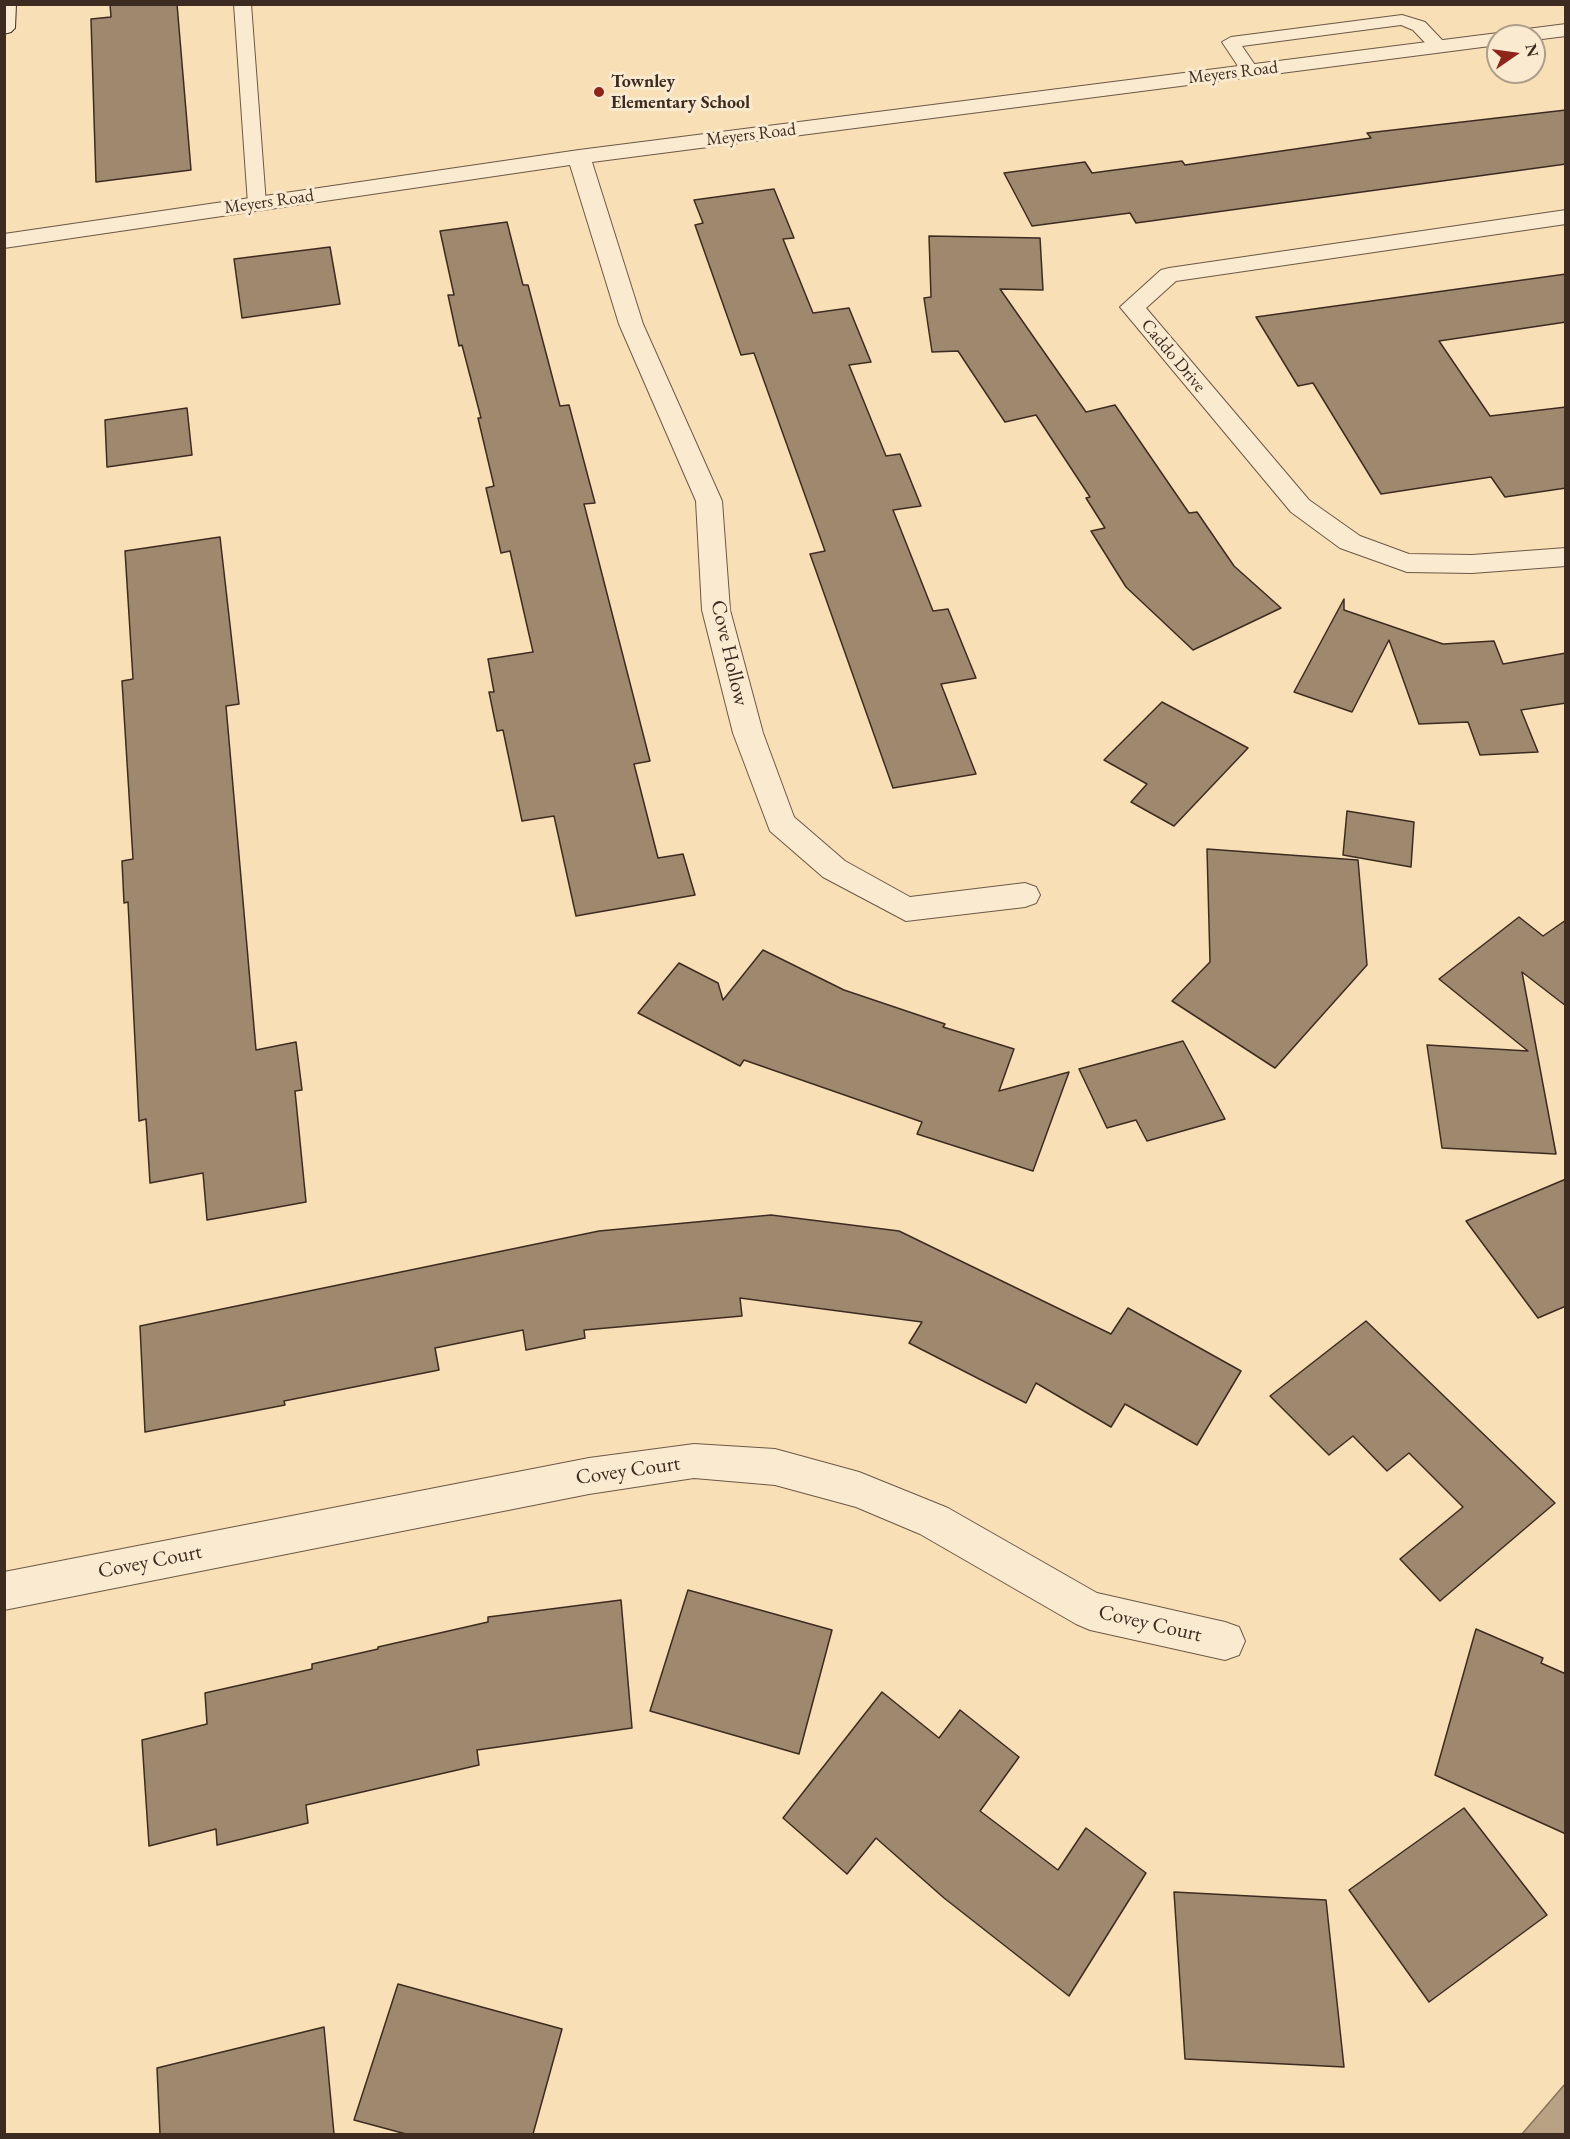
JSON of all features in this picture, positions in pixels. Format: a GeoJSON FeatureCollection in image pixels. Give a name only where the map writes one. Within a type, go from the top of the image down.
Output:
{"type":"FeatureCollection","features":[{"type":"Feature","properties":{"kind":"street"},"geometry":{"type":"LineString","coordinates":[[4,28],[6,4]]}},
{"type":"Feature","properties":{"kind":"street"},"geometry":{"type":"LineString","coordinates":[[1546,33],[1566,30]]}},
{"type":"Feature","properties":{"kind":"street","name":"Meyers Road"},"geometry":{"type":"LineString","coordinates":[[4,241],[579,157],[1486,40]]}},
{"type":"Feature","properties":{"kind":"street","name":"Cove Hollow"},"geometry":{"type":"LineString","coordinates":[[579,157],[631,324],[709,501],[716,610],[748,733],[781,823],[834,869],[906,909],[1025,895]]}},
{"type":"Feature","properties":{"kind":"street","name":"Caddo Drive"},"geometry":{"type":"LineString","coordinates":[[1566,217],[1169,275],[1132,307],[1300,506],[1350,542],[1407,563],[1472,564],[1566,557]]}},
{"type":"Feature","properties":{"kind":"street","name":"Covey Court"},"geometry":{"type":"LineString","coordinates":[[4,1591],[589,1476],[694,1461],[775,1467],[859,1490],[934,1521],[1090,1611],[1225,1641]]}},
{"type":"Feature","properties":{"kind":"lane"},"geometry":{"type":"LineString","coordinates":[[242,4],[256,204]]}},
{"type":"Feature","properties":{"kind":"lane"},"geometry":{"type":"LineString","coordinates":[[1250,71],[1231,42],[1402,20],[1419,26],[1438,46]]}},
{"type":"Feature","properties":{"kind":"shaded area"},"geometry":{"type":"Polygon","coordinates":[[[1565,2084],[1565,2134],[1522,2134],[1565,2084]]]}},
{"type":"Feature","properties":{"kind":"building"},"geometry":{"type":"Polygon","coordinates":[[[110,4],[177,4],[191,170],[96,182],[91,19],[111,17],[110,4]]]}},
{"type":"Feature","properties":{"kind":"building"},"geometry":{"type":"Polygon","coordinates":[[[1566,110],[1566,164],[1136,223],[1130,213],[1032,226],[1004,173],[1085,162],[1092,173],[1182,161],[1185,165],[1371,138],[1367,133],[1566,110]]]}},
{"type":"Feature","properties":{"kind":"building"},"geometry":{"type":"Polygon","coordinates":[[[774,189],[794,238],[783,239],[813,313],[849,308],[871,362],[849,365],[886,456],[900,454],[921,506],[893,510],[933,611],[948,609],[976,678],[941,684],[976,774],[893,788],[810,554],[825,551],[754,353],[741,355],[695,225],[703,223],[694,200],[774,189]]]}},
{"type":"Feature","properties":{"kind":"building"},"geometry":{"type":"Polygon","coordinates":[[[507,222],[523,285],[528,285],[560,406],[569,405],[595,503],[584,504],[650,761],[634,764],[658,858],[683,854],[695,895],[576,916],[554,816],[522,821],[503,730],[497,731],[489,692],[494,692],[488,659],[533,652],[510,551],[501,553],[486,488],[494,486],[478,418],[481,418],[462,345],[459,346],[448,295],[454,295],[440,231],[507,222]]]}},
{"type":"Feature","properties":{"kind":"building"},"geometry":{"type":"Polygon","coordinates":[[[929,236],[1040,238],[1043,290],[1000,289],[1086,412],[1115,405],[1189,513],[1197,512],[1234,566],[1281,608],[1193,650],[1126,587],[1091,531],[1105,528],[1086,498],[1090,497],[1036,415],[1005,422],[958,351],[932,352],[924,298],[931,297],[929,236]]]}},
{"type":"Feature","properties":{"kind":"building"},"geometry":{"type":"Polygon","coordinates":[[[330,247],[340,304],[242,318],[234,259],[330,247]]]}},
{"type":"Feature","properties":{"kind":"building"},"geometry":{"type":"Polygon","coordinates":[[[1566,274],[1566,322],[1439,341],[1490,416],[1566,407],[1566,488],[1505,497],[1491,477],[1381,494],[1313,383],[1298,386],[1256,317],[1566,274]]]}},
{"type":"Feature","properties":{"kind":"building"},"geometry":{"type":"Polygon","coordinates":[[[187,408],[192,455],[107,467],[105,420],[187,408]]]}},
{"type":"Feature","properties":{"kind":"building"},"geometry":{"type":"Polygon","coordinates":[[[220,537],[239,704],[226,706],[256,1050],[296,1042],[302,1090],[295,1091],[306,1202],[207,1220],[203,1173],[150,1183],[146,1119],[139,1121],[128,902],[124,903],[122,861],[133,859],[122,681],[133,679],[125,551],[220,537]]]}},
{"type":"Feature","properties":{"kind":"building"},"geometry":{"type":"Polygon","coordinates":[[[1344,599],[1344,610],[1443,644],[1494,641],[1503,664],[1566,653],[1566,703],[1521,710],[1538,752],[1480,755],[1468,722],[1419,724],[1389,640],[1352,712],[1294,692],[1344,599]]]}},
{"type":"Feature","properties":{"kind":"building"},"geometry":{"type":"Polygon","coordinates":[[[1162,702],[1248,748],[1174,826],[1131,802],[1147,784],[1104,760],[1162,702]]]}},
{"type":"Feature","properties":{"kind":"building"},"geometry":{"type":"Polygon","coordinates":[[[1347,811],[1414,822],[1411,867],[1343,855],[1347,811]]]}},
{"type":"Feature","properties":{"kind":"building"},"geometry":{"type":"Polygon","coordinates":[[[1207,849],[1358,860],[1367,965],[1275,1068],[1172,1001],[1210,962],[1207,849]]]}},
{"type":"Feature","properties":{"kind":"building"},"geometry":{"type":"Polygon","coordinates":[[[1519,917],[1543,936],[1566,920],[1566,1006],[1522,972],[1556,1154],[1442,1148],[1427,1045],[1528,1051],[1439,979],[1519,917]]]}},
{"type":"Feature","properties":{"kind":"building"},"geometry":{"type":"Polygon","coordinates":[[[763,950],[844,990],[945,1024],[943,1027],[1014,1049],[999,1091],[1069,1072],[1033,1171],[917,1134],[922,1122],[744,1060],[740,1066],[638,1013],[679,963],[718,983],[723,1000],[763,950]]]}},
{"type":"Feature","properties":{"kind":"building"},"geometry":{"type":"Polygon","coordinates":[[[1183,1041],[1225,1119],[1147,1141],[1136,1120],[1107,1128],[1079,1069],[1183,1041]]]}},
{"type":"Feature","properties":{"kind":"building"},"geometry":{"type":"Polygon","coordinates":[[[1566,1179],[1566,1306],[1538,1318],[1466,1221],[1566,1179]]]}},
{"type":"Feature","properties":{"kind":"building"},"geometry":{"type":"Polygon","coordinates":[[[771,1215],[899,1231],[1111,1334],[1128,1308],[1241,1371],[1197,1445],[1125,1404],[1111,1427],[1036,1383],[1026,1403],[909,1343],[922,1322],[740,1298],[742,1316],[584,1330],[585,1338],[526,1350],[523,1330],[435,1348],[439,1370],[284,1401],[285,1405],[145,1432],[140,1326],[599,1231],[771,1215]]]}},
{"type":"Feature","properties":{"kind":"building"},"geometry":{"type":"Polygon","coordinates":[[[1366,1321],[1555,1503],[1440,1601],[1400,1559],[1463,1507],[1409,1453],[1387,1471],[1353,1436],[1329,1455],[1270,1396],[1366,1321]]]}},
{"type":"Feature","properties":{"kind":"building"},"geometry":{"type":"Polygon","coordinates":[[[688,1590],[832,1630],[799,1754],[650,1711],[688,1590]]]}},
{"type":"Feature","properties":{"kind":"building"},"geometry":{"type":"Polygon","coordinates":[[[621,1600],[632,1728],[477,1750],[479,1765],[306,1805],[308,1823],[217,1845],[216,1829],[149,1846],[142,1740],[207,1724],[205,1693],[312,1669],[312,1664],[488,1622],[488,1617],[621,1600]]]}},
{"type":"Feature","properties":{"kind":"building"},"geometry":{"type":"Polygon","coordinates":[[[1476,1629],[1543,1658],[1541,1663],[1566,1674],[1566,1834],[1435,1775],[1476,1629]]]}},
{"type":"Feature","properties":{"kind":"building"},"geometry":{"type":"Polygon","coordinates":[[[882,1692],[939,1738],[960,1710],[1019,1757],[980,1811],[1058,1870],[1086,1828],[1146,1873],[1069,1996],[944,1898],[876,1838],[847,1874],[783,1818],[882,1692]]]}},
{"type":"Feature","properties":{"kind":"building"},"geometry":{"type":"Polygon","coordinates":[[[1464,1808],[1547,1915],[1429,2002],[1349,1890],[1464,1808]]]}},
{"type":"Feature","properties":{"kind":"building"},"geometry":{"type":"Polygon","coordinates":[[[1174,1892],[1326,1900],[1344,2067],[1185,2059],[1174,1892]]]}},
{"type":"Feature","properties":{"kind":"building"},"geometry":{"type":"Polygon","coordinates":[[[398,1984],[562,2029],[533,2134],[406,2134],[354,2120],[398,1984]]]}},
{"type":"Feature","properties":{"kind":"building"},"geometry":{"type":"Polygon","coordinates":[[[324,2027],[334,2134],[160,2134],[157,2068],[324,2027]]]}},
{"type":"Feature","properties":{"kind":"place","name":"Townley Elementary School"},"geometry":{"type":"Point","coordinates":[599,92]}}]}
